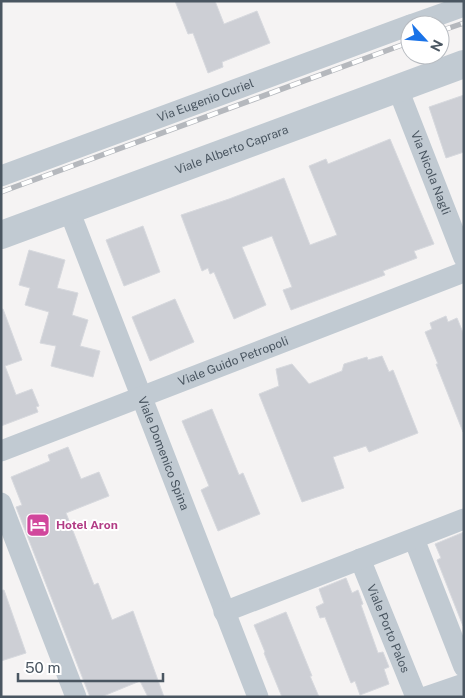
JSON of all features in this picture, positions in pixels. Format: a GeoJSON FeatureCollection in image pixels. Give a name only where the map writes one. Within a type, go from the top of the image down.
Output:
{"type":"FeatureCollection","features":[{"type":"Feature","properties":{"kind":"street","name":"Via Eugenio Curiel"},"geometry":{"type":"LineString","coordinates":[[439,15],[464,6]]}},
{"type":"Feature","properties":{"kind":"street","name":"Via Eugenio Curiel"},"geometry":{"type":"LineString","coordinates":[[1,176],[400,29]]}},
{"type":"Feature","properties":{"kind":"street","name":"Viale Alberto Caprara"},"geometry":{"type":"LineString","coordinates":[[1,235],[464,64]]}},
{"type":"Feature","properties":{"kind":"street","name":"Via Nicola Nagli"},"geometry":{"type":"LineString","coordinates":[[398,88],[464,258]]}},
{"type":"Feature","properties":{"kind":"street","name":"Viale Domenico Spina"},"geometry":{"type":"LineString","coordinates":[[69,210],[258,697]]}},
{"type":"Feature","properties":{"kind":"street","name":"Viale Guido Petropoli"},"geometry":{"type":"LineString","coordinates":[[1,451],[464,272]]}},
{"type":"Feature","properties":{"kind":"street"},"geometry":{"type":"LineString","coordinates":[[1,503],[76,697]]}},
{"type":"Feature","properties":{"kind":"street"},"geometry":{"type":"LineString","coordinates":[[224,612],[464,519]]}},
{"type":"Feature","properties":{"kind":"street"},"geometry":{"type":"LineString","coordinates":[[414,539],[464,667]]}},
{"type":"Feature","properties":{"kind":"street","name":"Viale Porto Palos"},"geometry":{"type":"LineString","coordinates":[[360,560],[416,697]]}},
{"type":"Feature","properties":{"kind":"street"},"geometry":{"type":"LineString","coordinates":[[426,697],[464,684]]}},
{"type":"Feature","properties":{"kind":"building"},"geometry":{"type":"Polygon","coordinates":[[[175,1],[215,1],[224,24],[257,11],[270,43],[222,62],[223,67],[208,73],[193,33],[188,34],[175,1]]]}},
{"type":"Feature","properties":{"kind":"building"},"geometry":{"type":"Polygon","coordinates":[[[464,95],[464,152],[446,158],[429,107],[464,95]]]}},
{"type":"Feature","properties":{"kind":"building"},"geometry":{"type":"Polygon","coordinates":[[[390,139],[434,244],[414,251],[417,258],[383,271],[385,275],[291,310],[283,290],[292,287],[272,236],[242,247],[266,305],[234,319],[214,272],[210,274],[208,268],[202,271],[181,215],[284,178],[310,245],[337,235],[309,166],[326,159],[328,164],[390,139]]]}},
{"type":"Feature","properties":{"kind":"building"},"geometry":{"type":"Polygon","coordinates":[[[143,226],[160,272],[124,286],[106,240],[143,226]]]}},
{"type":"Feature","properties":{"kind":"building"},"geometry":{"type":"Polygon","coordinates":[[[29,250],[65,260],[57,288],[78,293],[72,315],[88,320],[80,346],[100,351],[93,377],[51,366],[56,346],[40,343],[49,312],[25,305],[30,288],[19,285],[29,250]]]}},
{"type":"Feature","properties":{"kind":"building"},"geometry":{"type":"Polygon","coordinates":[[[175,299],[194,342],[150,361],[132,317],[175,299]]]}},
{"type":"Feature","properties":{"kind":"building"},"geometry":{"type":"Polygon","coordinates":[[[1,309],[3,309],[22,360],[5,366],[16,395],[32,389],[39,406],[36,407],[38,412],[1,426],[1,309]]]}},
{"type":"Feature","properties":{"kind":"building"},"geometry":{"type":"Polygon","coordinates":[[[446,316],[448,322],[457,318],[464,335],[463,432],[425,332],[432,329],[430,323],[446,316]]]}},
{"type":"Feature","properties":{"kind":"building"},"geometry":{"type":"Polygon","coordinates":[[[382,356],[389,372],[393,370],[418,433],[369,452],[366,446],[333,457],[344,488],[302,502],[259,394],[279,386],[276,369],[292,364],[309,384],[342,371],[344,364],[367,357],[368,360],[382,356]]]}},
{"type":"Feature","properties":{"kind":"building"},"geometry":{"type":"Polygon","coordinates":[[[212,409],[239,475],[243,473],[260,514],[218,531],[201,490],[209,486],[182,421],[212,409]]]}},
{"type":"Feature","properties":{"kind":"building"},"geometry":{"type":"Polygon","coordinates":[[[68,447],[81,479],[99,472],[109,496],[66,513],[94,585],[98,583],[112,620],[133,611],[164,697],[148,697],[140,681],[101,697],[90,697],[16,507],[22,505],[11,477],[50,461],[48,455],[68,447]]]}},
{"type":"Feature","properties":{"kind":"building"},"geometry":{"type":"Polygon","coordinates":[[[464,532],[463,626],[437,560],[441,558],[435,544],[464,532]]]}},
{"type":"Feature","properties":{"kind":"building"},"geometry":{"type":"Polygon","coordinates":[[[346,578],[352,593],[358,590],[363,604],[361,605],[378,653],[383,652],[389,667],[384,669],[389,684],[360,695],[355,681],[351,683],[325,617],[320,618],[316,607],[324,603],[319,589],[346,578]]]}},
{"type":"Feature","properties":{"kind":"building"},"geometry":{"type":"Polygon","coordinates":[[[1,590],[4,590],[26,653],[1,661],[1,590]]]}},
{"type":"Feature","properties":{"kind":"building"},"geometry":{"type":"Polygon","coordinates":[[[286,612],[319,697],[282,697],[264,653],[254,625],[286,612]]]}},
{"type":"Feature","properties":{"kind":"railway"},"geometry":{"type":"LineString","coordinates":[[450,28],[464,23]]}},
{"type":"Feature","properties":{"kind":"railway"},"geometry":{"type":"LineString","coordinates":[[1,192],[400,46]]}},
{"type":"Feature","properties":{"kind":"place","name":"Hotel Aron"},"geometry":{"type":"Point","coordinates":[38,525]}}]}
